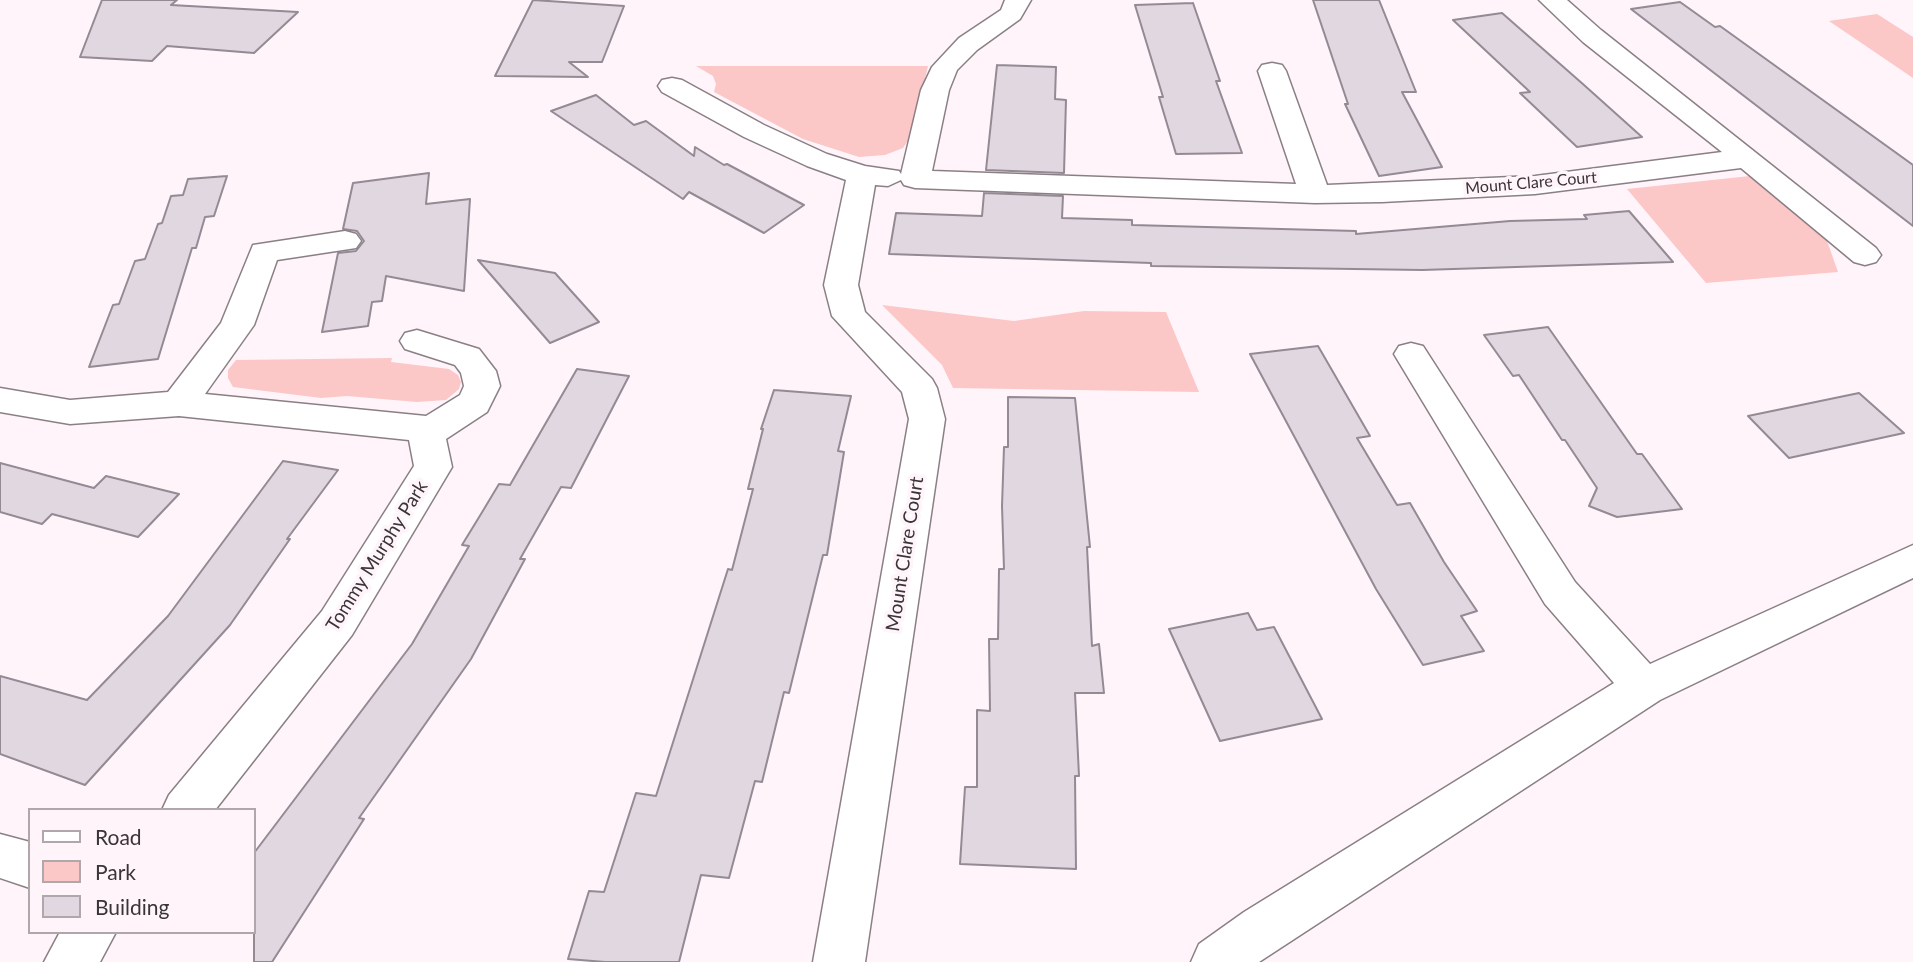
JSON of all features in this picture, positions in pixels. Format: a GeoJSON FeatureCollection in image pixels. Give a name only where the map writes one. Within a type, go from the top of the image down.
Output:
{"type":"FeatureCollection","features":[{"type":"Feature","properties":{"kind":"street"},"geometry":{"type":"LineString","coordinates":[[915,179],[935,90],[945,67],[968,44],[1011,14],[1017,0]]}},
{"type":"Feature","properties":{"kind":"street"},"geometry":{"type":"LineString","coordinates":[[1552,0],[1592,36],[1747,158],[1864,255]]}},
{"type":"Feature","properties":{"kind":"street"},"geometry":{"type":"LineString","coordinates":[[1272,71],[1315,194]]}},
{"type":"Feature","properties":{"kind":"street","name":"Mount Clare Court"},"geometry":{"type":"LineString","coordinates":[[672,86],[754,131],[817,160],[862,175],[915,179],[1315,194],[1535,185],[1747,158]]}},
{"type":"Feature","properties":{"kind":"street","name":"Mount Clare Court"},"geometry":{"type":"LineString","coordinates":[[839,962],[927,419],[919,388],[849,316],[841,285],[862,175]]}},
{"type":"Feature","properties":{"kind":"street"},"geometry":{"type":"LineString","coordinates":[[179,404],[237,325],[264,252],[345,241]]}},
{"type":"Feature","properties":{"kind":"street"},"geometry":{"type":"LineString","coordinates":[[0,400],[70,412],[179,404],[415,426],[426,434],[474,402],[482,386],[478,372],[467,357],[417,341]]}},
{"type":"Feature","properties":{"kind":"street"},"geometry":{"type":"LineString","coordinates":[[1411,354],[1560,593],[1644,687]]}},
{"type":"Feature","properties":{"kind":"street","name":"Tommy Murphy Park"},"geometry":{"type":"LineString","coordinates":[[188,808],[337,623],[433,467],[426,434]]}},
{"type":"Feature","properties":{"kind":"street"},"geometry":{"type":"LineString","coordinates":[[1217,962],[1262,929],[1644,687],[1913,560]]}},
{"type":"Feature","properties":{"kind":"street"},"geometry":{"type":"LineString","coordinates":[[0,856],[28,864]]}},
{"type":"Feature","properties":{"kind":"street"},"geometry":{"type":"LineString","coordinates":[[69,962],[90,934]]}},
{"type":"Feature","properties":{"kind":"green space"},"geometry":{"type":"Polygon","coordinates":[[[1877,14],[1913,37],[1913,78],[1829,21],[1877,14]]]}},
{"type":"Feature","properties":{"kind":"green space"},"geometry":{"type":"Polygon","coordinates":[[[696,66],[928,66],[911,136],[903,148],[885,155],[859,157],[803,139],[714,92],[716,84],[713,76],[696,66]]]}},
{"type":"Feature","properties":{"kind":"green space"},"geometry":{"type":"Polygon","coordinates":[[[1750,176],[1826,238],[1838,272],[1706,283],[1627,189],[1750,176]]]}},
{"type":"Feature","properties":{"kind":"green space"},"geometry":{"type":"Polygon","coordinates":[[[882,305],[1014,321],[1084,311],[1166,312],[1199,392],[953,388],[942,365],[882,305]]]}},
{"type":"Feature","properties":{"kind":"green space"},"geometry":{"type":"Polygon","coordinates":[[[392,358],[391,362],[449,369],[458,375],[461,382],[459,389],[446,400],[417,402],[347,396],[321,398],[233,387],[228,378],[228,370],[236,360],[392,358]]]}},
{"type":"Feature","properties":{"kind":"building"},"geometry":{"type":"Polygon","coordinates":[[[102,0],[177,0],[171,5],[298,12],[254,53],[167,46],[152,61],[80,57],[102,0]]]}},
{"type":"Feature","properties":{"kind":"building"},"geometry":{"type":"Polygon","coordinates":[[[533,0],[624,6],[602,62],[569,62],[588,77],[495,76],[533,0]]]}},
{"type":"Feature","properties":{"kind":"building"},"geometry":{"type":"Polygon","coordinates":[[[1313,0],[1379,0],[1416,92],[1402,92],[1442,167],[1379,176],[1345,104],[1348,104],[1313,0]]]}},
{"type":"Feature","properties":{"kind":"building"},"geometry":{"type":"Polygon","coordinates":[[[1680,2],[1715,27],[1720,26],[1913,165],[1913,226],[1631,9],[1680,2]]]}},
{"type":"Feature","properties":{"kind":"building"},"geometry":{"type":"Polygon","coordinates":[[[1193,3],[1220,81],[1216,81],[1242,153],[1176,154],[1159,97],[1163,97],[1135,5],[1193,3]]]}},
{"type":"Feature","properties":{"kind":"building"},"geometry":{"type":"Polygon","coordinates":[[[1502,13],[1642,137],[1577,147],[1520,93],[1530,92],[1453,20],[1502,13]]]}},
{"type":"Feature","properties":{"kind":"building"},"geometry":{"type":"Polygon","coordinates":[[[997,65],[1056,67],[1055,99],[1066,100],[1064,173],[986,170],[997,65]]]}},
{"type":"Feature","properties":{"kind":"building"},"geometry":{"type":"Polygon","coordinates":[[[596,95],[634,125],[646,121],[694,156],[695,147],[724,165],[727,164],[804,205],[764,233],[689,192],[683,199],[551,111],[596,95]]]}},
{"type":"Feature","properties":{"kind":"building"},"geometry":{"type":"Polygon","coordinates":[[[429,173],[426,204],[470,199],[464,291],[386,276],[382,301],[372,302],[368,326],[322,332],[338,253],[356,251],[364,241],[357,231],[343,229],[353,183],[429,173]]]}},
{"type":"Feature","properties":{"kind":"building"},"geometry":{"type":"Polygon","coordinates":[[[227,176],[214,216],[205,217],[196,248],[192,248],[158,359],[89,367],[113,305],[119,304],[135,261],[145,259],[171,196],[183,195],[188,179],[227,176]]]}},
{"type":"Feature","properties":{"kind":"building"},"geometry":{"type":"Polygon","coordinates":[[[984,193],[1063,196],[1062,218],[1132,220],[1132,225],[1356,231],[1356,234],[1510,221],[1587,219],[1584,215],[1629,211],[1673,262],[1422,270],[1151,266],[1151,263],[889,254],[896,213],[982,216],[984,193]]]}},
{"type":"Feature","properties":{"kind":"building"},"geometry":{"type":"Polygon","coordinates":[[[478,260],[555,273],[599,322],[550,343],[478,260]]]}},
{"type":"Feature","properties":{"kind":"building"},"geometry":{"type":"Polygon","coordinates":[[[1548,327],[1637,454],[1642,454],[1682,509],[1617,517],[1589,506],[1597,488],[1519,375],[1513,376],[1484,335],[1548,327]]]}},
{"type":"Feature","properties":{"kind":"building"},"geometry":{"type":"Polygon","coordinates":[[[1318,346],[1370,436],[1357,438],[1397,505],[1410,503],[1444,562],[1477,611],[1461,616],[1484,651],[1423,665],[1376,589],[1250,354],[1318,346]]]}},
{"type":"Feature","properties":{"kind":"building"},"geometry":{"type":"Polygon","coordinates":[[[577,369],[629,376],[571,488],[561,487],[520,559],[525,559],[471,659],[359,818],[364,819],[272,962],[254,962],[256,850],[412,644],[469,546],[462,545],[499,484],[510,485],[577,369]]]}},
{"type":"Feature","properties":{"kind":"building"},"geometry":{"type":"Polygon","coordinates":[[[774,390],[851,396],[838,451],[844,452],[827,555],[823,555],[789,693],[784,692],[762,782],[755,781],[729,878],[701,875],[679,962],[568,959],[589,891],[604,892],[636,793],[656,796],[728,569],[732,570],[753,489],[748,489],[761,429],[774,390]]]}},
{"type":"Feature","properties":{"kind":"building"},"geometry":{"type":"Polygon","coordinates":[[[1859,393],[1904,433],[1789,458],[1748,416],[1859,393]]]}},
{"type":"Feature","properties":{"kind":"building"},"geometry":{"type":"Polygon","coordinates":[[[1008,397],[1075,398],[1090,547],[1087,547],[1092,646],[1099,644],[1104,693],[1075,693],[1079,776],[1075,776],[1076,869],[960,864],[965,787],[977,787],[977,710],[990,711],[989,639],[998,639],[999,569],[1004,569],[1002,506],[1004,447],[1008,447],[1008,397]]]}},
{"type":"Feature","properties":{"kind":"building"},"geometry":{"type":"Polygon","coordinates":[[[283,461],[338,470],[287,539],[290,539],[230,625],[85,785],[0,754],[0,676],[87,700],[168,616],[283,461]]]}},
{"type":"Feature","properties":{"kind":"building"},"geometry":{"type":"Polygon","coordinates":[[[0,463],[94,488],[106,476],[179,494],[138,537],[52,514],[42,524],[0,512],[0,463]]]}},
{"type":"Feature","properties":{"kind":"building"},"geometry":{"type":"Polygon","coordinates":[[[1248,613],[1257,630],[1274,627],[1322,719],[1220,741],[1169,629],[1248,613]]]}}]}
